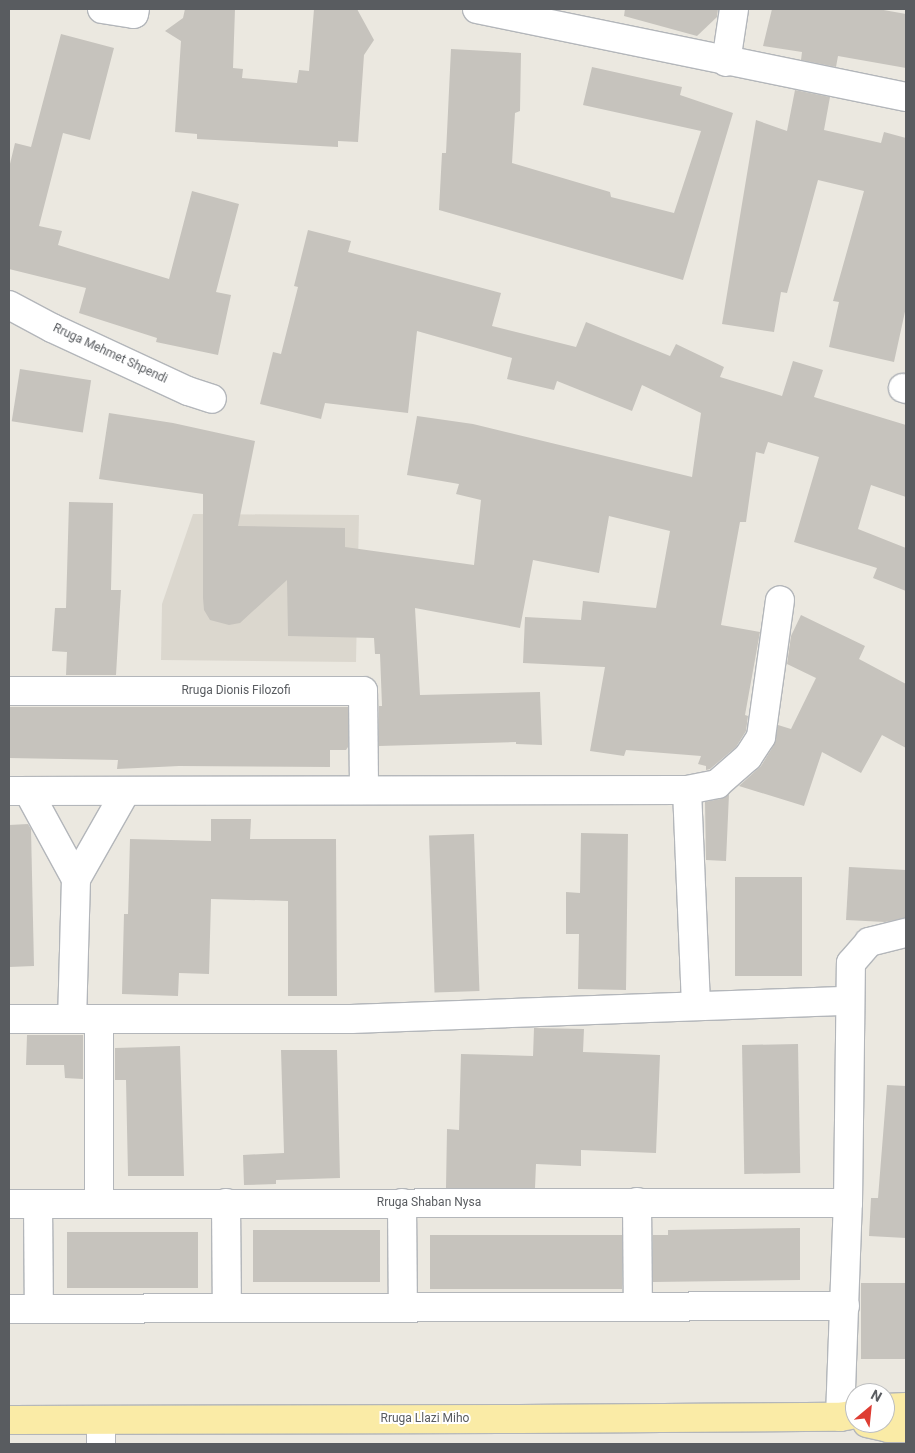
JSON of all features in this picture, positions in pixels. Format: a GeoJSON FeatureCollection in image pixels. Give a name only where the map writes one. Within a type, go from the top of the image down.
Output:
{"type":"FeatureCollection","features":[{"type":"Feature","properties":{"kind":"main road","name":"Rruga Llazi Miho"},"geometry":{"type":"LineString","coordinates":[[9,1420],[101,1432],[845,1417]]}},
{"type":"Feature","properties":{"kind":"street"},"geometry":{"type":"LineString","coordinates":[[102,9],[134,11]]}},
{"type":"Feature","properties":{"kind":"street"},"geometry":{"type":"LineString","coordinates":[[477,9],[726,62],[906,97]]}},
{"type":"Feature","properties":{"kind":"street"},"geometry":{"type":"LineString","coordinates":[[726,62],[734,9]]}},
{"type":"Feature","properties":{"kind":"street","name":"Rruga Mehmet Shpendi"},"geometry":{"type":"LineString","coordinates":[[9,306],[94,348],[212,399]]}},
{"type":"Feature","properties":{"kind":"street"},"geometry":{"type":"LineString","coordinates":[[19,791],[688,790],[717,784],[748,757],[761,737],[780,600]]}},
{"type":"Feature","properties":{"kind":"street","name":"Rruga Dionis Filozofi"},"geometry":{"type":"LineString","coordinates":[[9,691],[363,691],[364,790]]}},
{"type":"Feature","properties":{"kind":"street"},"geometry":{"type":"LineString","coordinates":[[688,790],[696,1005]]}},
{"type":"Feature","properties":{"kind":"street"},"geometry":{"type":"LineString","coordinates":[[19,791],[76,879],[100,1204]]}},
{"type":"Feature","properties":{"kind":"street"},"geometry":{"type":"LineString","coordinates":[[76,879],[126,791]]}},
{"type":"Feature","properties":{"kind":"street"},"geometry":{"type":"LineString","coordinates":[[848,1383],[845,1306],[851,963],[869,942],[906,932]]}},
{"type":"Feature","properties":{"kind":"street"},"geometry":{"type":"LineString","coordinates":[[9,1019],[352,1019],[696,1005],[849,1001]]}},
{"type":"Feature","properties":{"kind":"street"},"geometry":{"type":"LineString","coordinates":[[637,1202],[638,1307]]}},
{"type":"Feature","properties":{"kind":"street"},"geometry":{"type":"LineString","coordinates":[[226,1203],[227,1308]]}},
{"type":"Feature","properties":{"kind":"street"},"geometry":{"type":"LineString","coordinates":[[402,1203],[403,1308]]}},
{"type":"Feature","properties":{"kind":"street","name":"Rruga Shaban Nysa"},"geometry":{"type":"LineString","coordinates":[[9,1204],[848,1203]]}},
{"type":"Feature","properties":{"kind":"street"},"geometry":{"type":"LineString","coordinates":[[38,1204],[39,1309]]}},
{"type":"Feature","properties":{"kind":"street"},"geometry":{"type":"LineString","coordinates":[[9,1309],[845,1306]]}},
{"type":"Feature","properties":{"kind":"shaded area"},"geometry":{"type":"Polygon","coordinates":[[[193,514],[359,515],[356,662],[161,660],[162,604],[193,514]]]}},
{"type":"Feature","properties":{"kind":"building"},"geometry":{"type":"Polygon","coordinates":[[[185,9],[235,9],[233,68],[243,69],[242,78],[297,83],[299,70],[309,71],[314,9],[357,9],[374,40],[364,55],[358,142],[338,141],[338,147],[197,139],[197,134],[175,132],[181,41],[165,31],[183,18],[185,9]]]}},
{"type":"Feature","properties":{"kind":"building"},"geometry":{"type":"Polygon","coordinates":[[[625,9],[718,9],[717,17],[697,36],[624,16],[625,9]]]}},
{"type":"Feature","properties":{"kind":"building"},"geometry":{"type":"Polygon","coordinates":[[[772,9],[878,9],[906,14],[906,68],[838,56],[836,67],[801,60],[802,52],[763,46],[772,9]]]}},
{"type":"Feature","properties":{"kind":"building"},"geometry":{"type":"Polygon","coordinates":[[[61,34],[114,48],[90,140],[63,133],[39,226],[62,231],[58,245],[169,279],[192,191],[239,204],[216,292],[231,295],[218,355],[156,342],[157,338],[79,313],[86,288],[9,269],[9,168],[15,143],[31,147],[61,34]]]}},
{"type":"Feature","properties":{"kind":"building"},"geometry":{"type":"Polygon","coordinates":[[[451,49],[521,53],[520,111],[515,113],[512,163],[610,192],[611,197],[674,213],[701,131],[583,105],[592,67],[682,87],[680,95],[733,113],[683,280],[439,210],[442,153],[446,153],[451,49]]]}},
{"type":"Feature","properties":{"kind":"building"},"geometry":{"type":"Polygon","coordinates":[[[795,90],[830,97],[824,130],[881,143],[884,132],[906,138],[906,307],[894,362],[829,347],[839,302],[833,301],[864,191],[818,180],[787,293],[781,292],[774,332],[722,324],[756,120],[787,131],[795,90]]]}},
{"type":"Feature","properties":{"kind":"building"},"geometry":{"type":"Polygon","coordinates":[[[308,230],[351,241],[348,252],[501,293],[492,326],[576,347],[586,322],[670,356],[676,344],[724,367],[720,377],[782,396],[793,361],[823,370],[814,397],[906,425],[906,497],[871,485],[858,529],[906,548],[906,591],[873,578],[877,568],[794,542],[819,457],[768,442],[764,454],[756,452],[746,522],[740,522],[721,625],[760,632],[745,715],[748,716],[746,731],[736,747],[710,769],[706,770],[706,766],[698,764],[701,756],[626,750],[624,756],[590,751],[605,667],[523,663],[525,617],[581,620],[583,601],[656,608],[670,531],[609,516],[599,573],[533,560],[520,628],[415,608],[420,695],[540,692],[542,745],[516,744],[516,742],[379,746],[379,706],[382,706],[380,654],[375,654],[374,638],[288,636],[287,580],[240,623],[229,625],[210,620],[204,610],[203,598],[203,494],[99,479],[109,413],[173,423],[255,441],[238,526],[345,528],[345,547],[474,565],[481,500],[456,494],[459,484],[407,475],[417,416],[473,424],[692,477],[701,413],[642,385],[632,411],[557,381],[554,390],[507,379],[512,358],[417,331],[408,413],[325,403],[321,419],[260,404],[273,352],[281,354],[298,287],[294,286],[308,230]]]}},
{"type":"Feature","properties":{"kind":"building"},"geometry":{"type":"Polygon","coordinates":[[[20,369],[91,380],[83,433],[12,421],[20,369]]]}},
{"type":"Feature","properties":{"kind":"building"},"geometry":{"type":"Polygon","coordinates":[[[69,502],[113,503],[111,590],[121,590],[116,675],[66,675],[67,652],[52,651],[55,608],[66,608],[69,502]]]}},
{"type":"Feature","properties":{"kind":"building"},"geometry":{"type":"Polygon","coordinates":[[[801,615],[865,646],[859,659],[906,684],[906,748],[882,735],[861,773],[822,752],[804,806],[739,786],[761,766],[774,745],[778,725],[791,729],[816,678],[787,664],[791,636],[801,615]]]}},
{"type":"Feature","properties":{"kind":"building"},"geometry":{"type":"Polygon","coordinates":[[[9,707],[348,707],[348,747],[346,750],[330,750],[330,767],[179,766],[117,769],[118,760],[9,758],[9,707]]]}},
{"type":"Feature","properties":{"kind":"building"},"geometry":{"type":"Polygon","coordinates":[[[729,794],[726,861],[706,860],[705,802],[720,799],[729,794]]]}},
{"type":"Feature","properties":{"kind":"building"},"geometry":{"type":"Polygon","coordinates":[[[211,819],[251,819],[250,839],[336,839],[337,996],[288,996],[288,901],[211,899],[209,974],[179,973],[178,996],[122,994],[124,914],[128,914],[130,839],[211,841],[211,819]]]}},
{"type":"Feature","properties":{"kind":"building"},"geometry":{"type":"Polygon","coordinates":[[[28,824],[31,829],[34,966],[9,967],[9,825],[28,824]]]}},
{"type":"Feature","properties":{"kind":"building"},"geometry":{"type":"Polygon","coordinates":[[[581,833],[628,834],[626,990],[578,989],[579,934],[566,934],[566,892],[580,893],[581,833]]]}},
{"type":"Feature","properties":{"kind":"building"},"geometry":{"type":"Polygon","coordinates":[[[474,834],[479,991],[435,992],[429,836],[474,834]]]}},
{"type":"Feature","properties":{"kind":"building"},"geometry":{"type":"Polygon","coordinates":[[[849,867],[906,870],[906,918],[885,922],[846,920],[849,867]]]}},
{"type":"Feature","properties":{"kind":"building"},"geometry":{"type":"Polygon","coordinates":[[[735,877],[802,877],[802,976],[735,976],[735,877]]]}},
{"type":"Feature","properties":{"kind":"building"},"geometry":{"type":"Polygon","coordinates":[[[534,1028],[584,1029],[583,1052],[660,1055],[656,1153],[581,1150],[581,1166],[536,1164],[535,1188],[446,1188],[447,1129],[459,1130],[461,1054],[533,1056],[534,1028]]]}},
{"type":"Feature","properties":{"kind":"building"},"geometry":{"type":"Polygon","coordinates":[[[27,1035],[83,1035],[83,1079],[65,1078],[64,1065],[26,1065],[27,1035]]]}},
{"type":"Feature","properties":{"kind":"building"},"geometry":{"type":"Polygon","coordinates":[[[798,1044],[800,1173],[744,1174],[742,1045],[798,1044]]]}},
{"type":"Feature","properties":{"kind":"building"},"geometry":{"type":"Polygon","coordinates":[[[180,1046],[184,1176],[128,1176],[126,1080],[115,1080],[115,1048],[180,1046]]]}},
{"type":"Feature","properties":{"kind":"building"},"geometry":{"type":"Polygon","coordinates":[[[281,1050],[337,1050],[340,1178],[276,1180],[276,1184],[244,1185],[243,1155],[284,1153],[281,1050]]]}},
{"type":"Feature","properties":{"kind":"building"},"geometry":{"type":"Polygon","coordinates":[[[887,1085],[906,1086],[906,1238],[869,1236],[871,1198],[878,1198],[887,1085]]]}},
{"type":"Feature","properties":{"kind":"building"},"geometry":{"type":"Polygon","coordinates":[[[800,1228],[800,1280],[653,1282],[653,1235],[668,1235],[668,1230],[800,1228]]]}},
{"type":"Feature","properties":{"kind":"building"},"geometry":{"type":"Polygon","coordinates":[[[253,1230],[380,1230],[380,1282],[253,1282],[253,1230]]]}},
{"type":"Feature","properties":{"kind":"building"},"geometry":{"type":"Polygon","coordinates":[[[67,1232],[198,1232],[198,1288],[67,1288],[67,1232]]]}},
{"type":"Feature","properties":{"kind":"building"},"geometry":{"type":"Polygon","coordinates":[[[430,1235],[622,1235],[622,1289],[430,1289],[430,1235]]]}},
{"type":"Feature","properties":{"kind":"building"},"geometry":{"type":"Polygon","coordinates":[[[861,1283],[906,1283],[906,1359],[861,1359],[861,1283]]]}}]}
